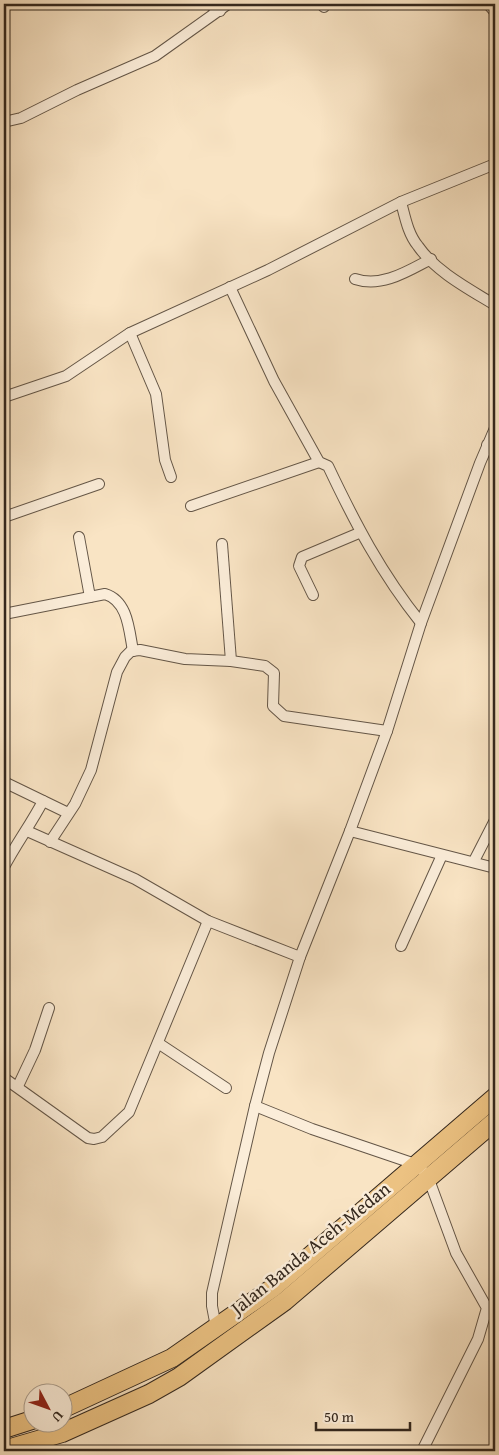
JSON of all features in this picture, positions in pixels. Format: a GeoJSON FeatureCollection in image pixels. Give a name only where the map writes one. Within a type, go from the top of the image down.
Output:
{"type":"FeatureCollection","features":[{"type":"Feature","properties":{"kind":"highway","name":"Jalan Banda Aceh-Medan"},"geometry":{"type":"LineString","coordinates":[[4,1450],[62,1433],[149,1394],[179,1378],[285,1301],[423,1171],[495,1097]]}},
{"type":"Feature","properties":{"kind":"highway","name":"Jalan Banda Aceh-Medan"},"geometry":{"type":"LineString","coordinates":[[72,1404],[172,1358],[274,1286],[423,1171],[495,1121]]}},
{"type":"Feature","properties":{"kind":"highway"},"geometry":{"type":"LineString","coordinates":[[4,1429],[22,1423]]}},
{"type":"Feature","properties":{"kind":"street"},"geometry":{"type":"LineString","coordinates":[[209,4],[220,11]]}},
{"type":"Feature","properties":{"kind":"street"},"geometry":{"type":"LineString","coordinates":[[4,119],[15,121],[77,90],[148,60],[228,4]]}},
{"type":"Feature","properties":{"kind":"street"},"geometry":{"type":"LineString","coordinates":[[488,4],[495,12]]}},
{"type":"Feature","properties":{"kind":"street"},"geometry":{"type":"LineString","coordinates":[[4,397],[66,376],[130,333],[230,287],[401,202],[495,164]]}},
{"type":"Feature","properties":{"kind":"street"},"geometry":{"type":"LineString","coordinates":[[401,202],[409,228],[418,246],[446,273],[495,305]]}},
{"type":"Feature","properties":{"kind":"street"},"geometry":{"type":"LineString","coordinates":[[356,279],[366,283],[377,282],[401,275],[431,259]]}},
{"type":"Feature","properties":{"kind":"street"},"geometry":{"type":"LineString","coordinates":[[230,287],[274,381],[320,462],[328,466],[359,533],[394,589],[422,623]]}},
{"type":"Feature","properties":{"kind":"street"},"geometry":{"type":"LineString","coordinates":[[130,333],[156,394],[165,460],[171,477]]}},
{"type":"Feature","properties":{"kind":"street"},"geometry":{"type":"LineString","coordinates":[[216,1327],[212,1306],[212,1293],[269,1053],[300,958],[387,731],[422,623],[487,445],[495,428]]}},
{"type":"Feature","properties":{"kind":"street"},"geometry":{"type":"LineString","coordinates":[[487,445],[495,455]]}},
{"type":"Feature","properties":{"kind":"street"},"geometry":{"type":"LineString","coordinates":[[191,506],[320,462]]}},
{"type":"Feature","properties":{"kind":"street"},"geometry":{"type":"LineString","coordinates":[[4,518],[100,484]]}},
{"type":"Feature","properties":{"kind":"street"},"geometry":{"type":"LineString","coordinates":[[314,595],[299,566],[302,557],[359,533]]}},
{"type":"Feature","properties":{"kind":"street"},"geometry":{"type":"LineString","coordinates":[[78,537],[90,597]]}},
{"type":"Feature","properties":{"kind":"street"},"geometry":{"type":"LineString","coordinates":[[222,544],[231,660]]}},
{"type":"Feature","properties":{"kind":"street"},"geometry":{"type":"LineString","coordinates":[[4,614],[105,594],[115,597],[124,611],[134,651]]}},
{"type":"Feature","properties":{"kind":"street"},"geometry":{"type":"LineString","coordinates":[[50,842],[91,770],[117,672],[125,657],[134,651],[140,650],[185,659],[231,660],[271,668],[275,679],[273,706],[284,716],[387,731]]}},
{"type":"Feature","properties":{"kind":"street"},"geometry":{"type":"LineString","coordinates":[[4,782],[68,813]]}},
{"type":"Feature","properties":{"kind":"street"},"geometry":{"type":"LineString","coordinates":[[4,867],[43,801]]}},
{"type":"Feature","properties":{"kind":"street"},"geometry":{"type":"LineString","coordinates":[[474,861],[495,820]]}},
{"type":"Feature","properties":{"kind":"street"},"geometry":{"type":"LineString","coordinates":[[27,831],[135,879],[208,921],[300,958]]}},
{"type":"Feature","properties":{"kind":"street"},"geometry":{"type":"LineString","coordinates":[[350,831],[442,855],[474,861],[495,868]]}},
{"type":"Feature","properties":{"kind":"street"},"geometry":{"type":"LineString","coordinates":[[401,946],[442,855]]}},
{"type":"Feature","properties":{"kind":"street"},"geometry":{"type":"LineString","coordinates":[[4,1078],[18,1086],[88,1138],[102,1137],[129,1112],[208,921]]}},
{"type":"Feature","properties":{"kind":"street"},"geometry":{"type":"LineString","coordinates":[[18,1086],[35,1050],[49,1008]]}},
{"type":"Feature","properties":{"kind":"street"},"geometry":{"type":"LineString","coordinates":[[158,1044],[226,1088]]}},
{"type":"Feature","properties":{"kind":"street"},"geometry":{"type":"LineString","coordinates":[[255,1106],[423,1171],[456,1253],[487,1308],[478,1339],[422,1451]]}}]}
